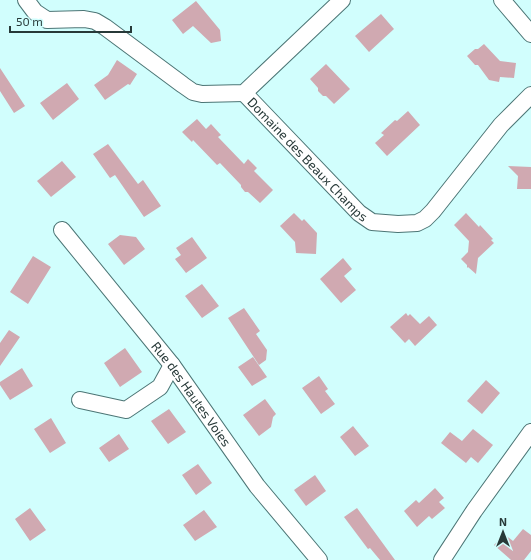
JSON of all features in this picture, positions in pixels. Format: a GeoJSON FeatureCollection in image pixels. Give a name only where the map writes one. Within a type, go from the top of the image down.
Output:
{"type":"FeatureCollection","features":[{"type":"Feature","properties":{"kind":"street","name":"Domaine des Beaux Champs"},"geometry":{"type":"LineString","coordinates":[[26,0],[35,12],[47,20],[84,19],[95,21],[193,92],[202,94],[244,93],[342,0]]}},
{"type":"Feature","properties":{"kind":"street"},"geometry":{"type":"LineString","coordinates":[[502,0],[531,34]]}},
{"type":"Feature","properties":{"kind":"street","name":"Domaine des Beaux Champs"},"geometry":{"type":"LineString","coordinates":[[244,93],[359,213],[372,222],[398,224],[417,223],[425,219],[501,125],[531,95]]}},
{"type":"Feature","properties":{"kind":"street","name":"Rue des Hautes Voies"},"geometry":{"type":"LineString","coordinates":[[62,230],[172,365],[257,486],[319,560]]}},
{"type":"Feature","properties":{"kind":"street"},"geometry":{"type":"LineString","coordinates":[[80,400],[126,410],[160,387],[172,365]]}},
{"type":"Feature","properties":{"kind":"street"},"geometry":{"type":"LineString","coordinates":[[442,560],[531,432]]}},
{"type":"Feature","properties":{"kind":"building"},"geometry":{"type":"Polygon","coordinates":[[[196,1],[220,30],[221,41],[211,43],[193,26],[183,34],[172,20],[196,1]]]}},
{"type":"Feature","properties":{"kind":"building"},"geometry":{"type":"Polygon","coordinates":[[[381,14],[394,29],[369,52],[355,36],[381,14]]]}},
{"type":"Feature","properties":{"kind":"building"},"geometry":{"type":"Polygon","coordinates":[[[484,44],[500,61],[516,63],[514,78],[500,77],[499,82],[489,80],[478,65],[475,65],[467,56],[484,44]]]}},
{"type":"Feature","properties":{"kind":"building"},"geometry":{"type":"Polygon","coordinates":[[[117,60],[137,74],[130,85],[128,84],[105,100],[94,85],[108,75],[117,60]]]}},
{"type":"Feature","properties":{"kind":"building"},"geometry":{"type":"Polygon","coordinates":[[[326,64],[350,89],[334,104],[318,91],[318,88],[310,79],[326,64]]]}},
{"type":"Feature","properties":{"kind":"building"},"geometry":{"type":"Polygon","coordinates":[[[0,68],[25,106],[14,113],[0,91],[0,68]]]}},
{"type":"Feature","properties":{"kind":"building"},"geometry":{"type":"Polygon","coordinates":[[[67,83],[79,99],[53,120],[40,103],[67,83]]]}},
{"type":"Feature","properties":{"kind":"building"},"geometry":{"type":"Polygon","coordinates":[[[408,111],[420,125],[387,156],[375,143],[384,135],[381,133],[395,120],[397,121],[408,111]]]}},
{"type":"Feature","properties":{"kind":"building"},"geometry":{"type":"Polygon","coordinates":[[[197,119],[206,129],[211,124],[221,135],[218,137],[244,164],[248,159],[257,168],[254,171],[273,190],[260,203],[248,192],[245,192],[241,185],[220,163],[217,165],[193,140],[192,142],[182,132],[197,119]]]}},
{"type":"Feature","properties":{"kind":"building"},"geometry":{"type":"Polygon","coordinates":[[[108,144],[138,184],[143,180],[161,206],[144,217],[115,175],[110,178],[93,154],[108,144]]]}},
{"type":"Feature","properties":{"kind":"building"},"geometry":{"type":"Polygon","coordinates":[[[62,161],[76,177],[51,197],[37,181],[62,161]]]}},
{"type":"Feature","properties":{"kind":"building"},"geometry":{"type":"Polygon","coordinates":[[[508,166],[531,167],[531,189],[517,189],[518,176],[508,166]]]}},
{"type":"Feature","properties":{"kind":"building"},"geometry":{"type":"Polygon","coordinates":[[[294,213],[302,221],[304,219],[317,233],[316,254],[296,253],[295,242],[280,226],[294,213]]]}},
{"type":"Feature","properties":{"kind":"building"},"geometry":{"type":"Polygon","coordinates":[[[466,213],[479,227],[480,225],[493,239],[491,240],[494,243],[478,258],[476,274],[468,267],[467,268],[467,265],[461,259],[468,252],[469,241],[454,225],[466,213]]]}},
{"type":"Feature","properties":{"kind":"building"},"geometry":{"type":"Polygon","coordinates":[[[120,235],[136,237],[145,249],[124,265],[108,244],[120,235]]]}},
{"type":"Feature","properties":{"kind":"building"},"geometry":{"type":"Polygon","coordinates":[[[192,237],[207,258],[186,273],[175,259],[181,255],[176,248],[192,237]]]}},
{"type":"Feature","properties":{"kind":"building"},"geometry":{"type":"Polygon","coordinates":[[[33,256],[51,267],[28,304],[10,292],[33,256]]]}},
{"type":"Feature","properties":{"kind":"building"},"geometry":{"type":"Polygon","coordinates":[[[343,258],[352,269],[344,276],[356,290],[341,303],[320,279],[343,258]]]}},
{"type":"Feature","properties":{"kind":"building"},"geometry":{"type":"Polygon","coordinates":[[[202,284],[219,306],[202,318],[185,296],[202,284]]]}},
{"type":"Feature","properties":{"kind":"building"},"geometry":{"type":"Polygon","coordinates":[[[244,308],[260,331],[256,334],[267,350],[266,360],[259,365],[228,318],[244,308]]]}},
{"type":"Feature","properties":{"kind":"building"},"geometry":{"type":"Polygon","coordinates":[[[406,313],[408,316],[410,314],[420,324],[429,316],[437,325],[415,346],[409,339],[405,343],[390,327],[406,313]]]}},
{"type":"Feature","properties":{"kind":"building"},"geometry":{"type":"Polygon","coordinates":[[[9,330],[20,337],[0,366],[0,343],[9,330]]]}},
{"type":"Feature","properties":{"kind":"building"},"geometry":{"type":"Polygon","coordinates":[[[125,348],[142,372],[120,387],[104,363],[125,348]]]}},
{"type":"Feature","properties":{"kind":"building"},"geometry":{"type":"Polygon","coordinates":[[[253,357],[267,377],[252,386],[238,367],[253,357]]]}},
{"type":"Feature","properties":{"kind":"building"},"geometry":{"type":"Polygon","coordinates":[[[22,368],[33,386],[10,400],[0,385],[0,382],[22,368]]]}},
{"type":"Feature","properties":{"kind":"building"},"geometry":{"type":"Polygon","coordinates":[[[319,376],[328,389],[325,391],[335,404],[321,414],[302,388],[319,376]]]}},
{"type":"Feature","properties":{"kind":"building"},"geometry":{"type":"Polygon","coordinates":[[[486,380],[500,393],[482,414],[467,401],[486,380]]]}},
{"type":"Feature","properties":{"kind":"building"},"geometry":{"type":"Polygon","coordinates":[[[265,399],[276,414],[273,417],[271,427],[259,436],[243,415],[265,399]]]}},
{"type":"Feature","properties":{"kind":"building"},"geometry":{"type":"Polygon","coordinates":[[[169,409],[186,432],[168,444],[151,421],[169,409]]]}},
{"type":"Feature","properties":{"kind":"building"},"geometry":{"type":"Polygon","coordinates":[[[51,418],[66,443],[50,453],[34,429],[51,418]]]}},
{"type":"Feature","properties":{"kind":"building"},"geometry":{"type":"Polygon","coordinates":[[[353,426],[369,446],[355,456],[340,437],[353,426]]]}},
{"type":"Feature","properties":{"kind":"building"},"geometry":{"type":"Polygon","coordinates":[[[473,429],[493,445],[478,463],[471,457],[466,463],[441,443],[450,432],[462,441],[473,429]]]}},
{"type":"Feature","properties":{"kind":"building"},"geometry":{"type":"Polygon","coordinates":[[[119,434],[129,449],[109,462],[99,448],[119,434]]]}},
{"type":"Feature","properties":{"kind":"building"},"geometry":{"type":"Polygon","coordinates":[[[198,464],[212,483],[196,495],[182,475],[198,464]]]}},
{"type":"Feature","properties":{"kind":"building"},"geometry":{"type":"Polygon","coordinates":[[[315,475],[326,491],[306,506],[294,490],[315,475]]]}},
{"type":"Feature","properties":{"kind":"building"},"geometry":{"type":"Polygon","coordinates":[[[435,488],[444,498],[439,502],[445,508],[432,519],[429,516],[417,527],[404,511],[416,500],[419,503],[435,488]]]}},
{"type":"Feature","properties":{"kind":"building"},"geometry":{"type":"Polygon","coordinates":[[[30,508],[46,530],[30,541],[15,519],[30,508]]]}},
{"type":"Feature","properties":{"kind":"building"},"geometry":{"type":"Polygon","coordinates":[[[357,508],[395,560],[380,560],[370,548],[368,549],[344,517],[357,508]]]}},
{"type":"Feature","properties":{"kind":"building"},"geometry":{"type":"Polygon","coordinates":[[[204,510],[217,527],[195,541],[183,525],[204,510]]]}},
{"type":"Feature","properties":{"kind":"building"},"geometry":{"type":"Polygon","coordinates":[[[523,529],[531,535],[531,551],[524,560],[511,560],[494,545],[504,534],[513,541],[523,529]]]}}]}
